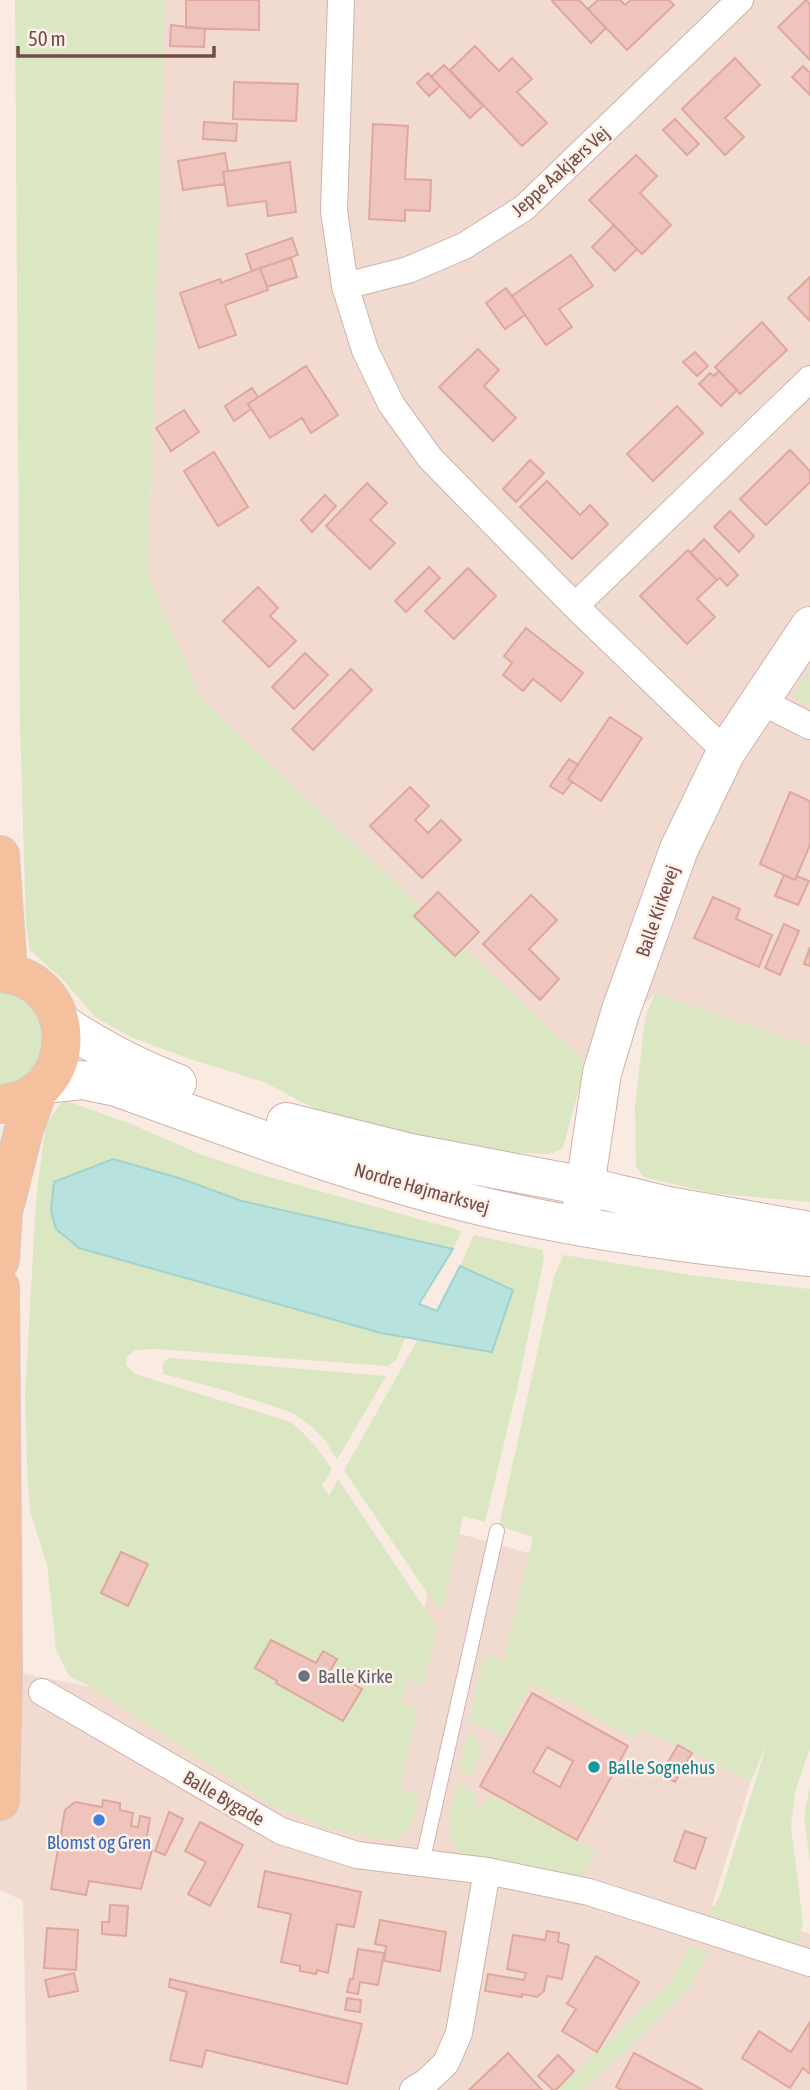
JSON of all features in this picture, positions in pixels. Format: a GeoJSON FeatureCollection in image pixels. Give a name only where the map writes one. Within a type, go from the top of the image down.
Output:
{"type":"FeatureCollection","features":[{"type":"Feature","properties":{"kind":"main road"},"geometry":{"type":"LineString","coordinates":[[0,855],[4,973],[25,979],[40,989],[52,1003],[61,1023],[62,1040],[60,1056],[54,1071],[41,1087],[1,1200],[0,1260]]}},
{"type":"Feature","properties":{"kind":"main road"},"geometry":{"type":"LineString","coordinates":[[0,1104],[17,1101],[41,1087]]}},
{"type":"Feature","properties":{"kind":"main road"},"geometry":{"type":"LineString","coordinates":[[0,1287],[3,1677],[0,1801]]}},
{"type":"Feature","properties":{"kind":"street"},"geometry":{"type":"LineString","coordinates":[[341,0],[334,211],[345,286],[365,350],[391,404],[430,458],[575,606],[726,752]]}},
{"type":"Feature","properties":{"kind":"street","name":"Jeppe Aakjærs Vej"},"geometry":{"type":"LineString","coordinates":[[345,286],[408,270],[453,251],[524,208],[740,0]]}},
{"type":"Feature","properties":{"kind":"street"},"geometry":{"type":"LineString","coordinates":[[575,606],[810,379]]}},
{"type":"Feature","properties":{"kind":"street","name":"Balle Kirkevej"},"geometry":{"type":"LineString","coordinates":[[579,1225],[602,1073],[621,1010],[679,849],[726,752],[810,626]]}},
{"type":"Feature","properties":{"kind":"street"},"geometry":{"type":"LineString","coordinates":[[760,701],[810,726]]}},
{"type":"Feature","properties":{"kind":"street","name":"Nordre Højmarksvej"},"geometry":{"type":"LineString","coordinates":[[61,1023],[94,1045],[148,1072],[243,1108],[323,1132],[410,1153],[585,1186],[668,1206],[810,1231]]}},
{"type":"Feature","properties":{"kind":"street","name":"Nordre Højmarksvej"},"geometry":{"type":"LineString","coordinates":[[41,1087],[82,1080],[116,1087],[362,1173],[487,1208],[579,1225],[810,1257]]}},
{"type":"Feature","properties":{"kind":"street","name":"Balle Bygade"},"geometry":{"type":"LineString","coordinates":[[42,1692],[281,1831],[357,1855],[487,1871],[589,1892],[810,1963]]}},
{"type":"Feature","properties":{"kind":"street"},"geometry":{"type":"LineString","coordinates":[[413,2090],[446,2063],[458,2033],[487,1871]]}},
{"type":"Feature","properties":{"kind":"lane"},"geometry":{"type":"LineString","coordinates":[[422,1863],[497,1531]]}},
{"type":"Feature","properties":{"kind":"shaded area"},"geometry":{"type":"Polygon","coordinates":[[[165,0],[810,0],[810,1046],[655,994],[586,1063],[200,698],[148,573],[165,0]]]}},
{"type":"Feature","properties":{"kind":"shaded area"},"geometry":{"type":"Polygon","coordinates":[[[443,1529],[799,1629],[712,1905],[810,1934],[810,2090],[27,2090],[23,1901],[0,1890],[0,1669],[91,1687],[278,1810],[317,1818],[419,1630],[443,1529]]]}},
{"type":"Feature","properties":{"kind":"green space"},"geometry":{"type":"Polygon","coordinates":[[[15,0],[165,0],[148,573],[200,698],[586,1063],[563,1148],[550,1154],[492,1152],[433,1142],[325,1114],[264,1082],[131,1037],[95,1017],[64,981],[30,950],[26,925],[20,723],[15,0]]]}},
{"type":"Feature","properties":{"kind":"green space"},"geometry":{"type":"Polygon","coordinates":[[[810,668],[810,706],[793,695],[810,668]]]}},
{"type":"Feature","properties":{"kind":"green space"},"geometry":{"type":"Polygon","coordinates":[[[0,990],[18,995],[31,1006],[47,1038],[34,1073],[0,1089],[0,990]]]}},
{"type":"Feature","properties":{"kind":"green space"},"geometry":{"type":"Polygon","coordinates":[[[655,993],[810,1046],[810,1202],[711,1193],[644,1177],[636,1167],[635,1107],[645,1018],[655,993]]]}},
{"type":"Feature","properties":{"kind":"green space"},"geometry":{"type":"Polygon","coordinates":[[[64,1100],[131,1124],[200,1154],[259,1174],[462,1231],[453,1249],[242,1201],[182,1179],[113,1159],[54,1182],[51,1211],[79,1248],[381,1333],[406,1337],[396,1360],[388,1366],[156,1349],[135,1350],[127,1357],[126,1365],[135,1374],[291,1422],[313,1444],[332,1469],[322,1485],[329,1496],[338,1479],[437,1627],[424,1685],[408,1680],[402,1704],[418,1709],[400,1790],[419,1795],[411,1825],[400,1836],[388,1841],[322,1827],[295,1813],[278,1810],[91,1687],[69,1676],[56,1649],[47,1565],[30,1511],[25,1397],[36,1199],[46,1123],[64,1100]]]}},
{"type":"Feature","properties":{"kind":"green space"},"geometry":{"type":"Polygon","coordinates":[[[474,1235],[542,1250],[544,1258],[518,1385],[485,1522],[463,1516],[442,1609],[433,1602],[344,1470],[418,1339],[492,1352],[513,1291],[460,1266],[474,1235]]]}},
{"type":"Feature","properties":{"kind":"green space"},"geometry":{"type":"Polygon","coordinates":[[[564,1255],[697,1276],[810,1289],[810,1748],[795,1792],[791,1826],[803,1923],[796,1944],[710,1915],[720,1895],[767,1743],[751,1781],[640,1729],[631,1738],[562,1697],[559,1699],[530,1684],[503,1736],[469,1721],[484,1656],[504,1660],[533,1537],[499,1526],[554,1276],[564,1255]]]}},
{"type":"Feature","properties":{"kind":"green space"},"geometry":{"type":"Polygon","coordinates":[[[170,1358],[386,1376],[337,1460],[325,1440],[293,1413],[224,1390],[163,1374],[163,1362],[170,1358]]]}},
{"type":"Feature","properties":{"kind":"green space"},"geometry":{"type":"Polygon","coordinates":[[[469,1732],[478,1737],[476,1744],[483,1749],[470,1777],[459,1770],[469,1732]]]}},
{"type":"Feature","properties":{"kind":"green space"},"geometry":{"type":"Polygon","coordinates":[[[459,1782],[477,1794],[473,1801],[481,1805],[490,1796],[498,1799],[597,1851],[577,1879],[466,1858],[453,1841],[449,1823],[459,1782]]]}},
{"type":"Feature","properties":{"kind":"green space"},"geometry":{"type":"Polygon","coordinates":[[[810,1785],[810,1863],[804,1817],[810,1785]]]}},
{"type":"Feature","properties":{"kind":"green space"},"geometry":{"type":"Polygon","coordinates":[[[691,1945],[708,1951],[691,1986],[583,2090],[557,2090],[670,1982],[691,1945]]]}},
{"type":"Feature","properties":{"kind":"water"},"geometry":{"type":"Polygon","coordinates":[[[113,1159],[182,1179],[242,1201],[453,1249],[419,1304],[437,1311],[460,1266],[513,1290],[492,1352],[381,1333],[79,1248],[56,1229],[51,1211],[54,1182],[113,1159]]]}},
{"type":"Feature","properties":{"kind":"building"},"geometry":{"type":"Polygon","coordinates":[[[186,0],[259,0],[259,30],[186,28],[186,0]]]}},
{"type":"Feature","properties":{"kind":"building"},"geometry":{"type":"Polygon","coordinates":[[[553,0],[579,0],[606,28],[591,43],[553,0]]]}},
{"type":"Feature","properties":{"kind":"building"},"geometry":{"type":"Polygon","coordinates":[[[598,0],[620,0],[625,5],[631,0],[669,0],[674,5],[627,50],[588,9],[598,0]]]}},
{"type":"Feature","properties":{"kind":"building"},"geometry":{"type":"Polygon","coordinates":[[[806,0],[810,4],[810,60],[778,27],[806,0]]]}},
{"type":"Feature","properties":{"kind":"building"},"geometry":{"type":"Polygon","coordinates":[[[171,25],[205,29],[204,47],[170,46],[171,25]]]}},
{"type":"Feature","properties":{"kind":"building"},"geometry":{"type":"Polygon","coordinates":[[[475,46],[499,71],[512,58],[532,79],[517,92],[547,123],[522,146],[450,70],[475,46]]]}},
{"type":"Feature","properties":{"kind":"building"},"geometry":{"type":"Polygon","coordinates":[[[735,58],[760,85],[725,118],[744,137],[725,155],[682,109],[735,58]]]}},
{"type":"Feature","properties":{"kind":"building"},"geometry":{"type":"Polygon","coordinates":[[[444,65],[483,106],[470,118],[431,77],[444,65]]]}},
{"type":"Feature","properties":{"kind":"building"},"geometry":{"type":"Polygon","coordinates":[[[803,66],[810,73],[810,95],[792,77],[803,66]]]}},
{"type":"Feature","properties":{"kind":"building"},"geometry":{"type":"Polygon","coordinates":[[[428,73],[440,86],[429,96],[417,83],[428,73]]]}},
{"type":"Feature","properties":{"kind":"building"},"geometry":{"type":"Polygon","coordinates":[[[234,82],[298,84],[296,121],[233,119],[234,82]]]}},
{"type":"Feature","properties":{"kind":"building"},"geometry":{"type":"Polygon","coordinates":[[[675,119],[699,144],[687,155],[663,130],[675,119]]]}},
{"type":"Feature","properties":{"kind":"building"},"geometry":{"type":"Polygon","coordinates":[[[204,122],[237,124],[236,141],[203,139],[204,122]]]}},
{"type":"Feature","properties":{"kind":"building"},"geometry":{"type":"Polygon","coordinates":[[[373,124],[408,126],[405,179],[431,180],[430,211],[405,210],[405,221],[369,219],[373,124]]]}},
{"type":"Feature","properties":{"kind":"building"},"geometry":{"type":"Polygon","coordinates":[[[225,153],[228,171],[223,172],[225,184],[183,190],[178,161],[225,153]]]}},
{"type":"Feature","properties":{"kind":"building"},"geometry":{"type":"Polygon","coordinates":[[[636,155],[657,176],[640,193],[671,225],[642,254],[589,200],[636,155]]]}},
{"type":"Feature","properties":{"kind":"building"},"geometry":{"type":"Polygon","coordinates":[[[290,162],[296,212],[268,216],[266,201],[228,206],[223,172],[290,162]]]}},
{"type":"Feature","properties":{"kind":"building"},"geometry":{"type":"Polygon","coordinates":[[[614,225],[637,249],[615,271],[592,247],[614,225]]]}},
{"type":"Feature","properties":{"kind":"building"},"geometry":{"type":"Polygon","coordinates":[[[292,238],[298,255],[252,271],[246,254],[292,238]]]}},
{"type":"Feature","properties":{"kind":"building"},"geometry":{"type":"Polygon","coordinates":[[[571,255],[593,286],[559,309],[572,327],[546,345],[512,296],[571,255]]]}},
{"type":"Feature","properties":{"kind":"building"},"geometry":{"type":"Polygon","coordinates":[[[291,258],[297,277],[267,287],[260,268],[291,258]]]}},
{"type":"Feature","properties":{"kind":"building"},"geometry":{"type":"Polygon","coordinates":[[[260,268],[268,290],[225,305],[236,335],[199,348],[180,293],[220,279],[221,283],[260,268]]]}},
{"type":"Feature","properties":{"kind":"building"},"geometry":{"type":"Polygon","coordinates":[[[810,277],[810,321],[788,298],[810,277]]]}},
{"type":"Feature","properties":{"kind":"building"},"geometry":{"type":"Polygon","coordinates":[[[506,288],[525,315],[505,329],[486,303],[506,288]]]}},
{"type":"Feature","properties":{"kind":"building"},"geometry":{"type":"Polygon","coordinates":[[[762,322],[787,350],[740,394],[715,367],[762,322]]]}},
{"type":"Feature","properties":{"kind":"building"},"geometry":{"type":"Polygon","coordinates":[[[478,349],[499,370],[484,386],[516,418],[493,441],[439,387],[478,349]]]}},
{"type":"Feature","properties":{"kind":"building"},"geometry":{"type":"Polygon","coordinates":[[[695,352],[708,366],[697,376],[683,362],[695,352]]]}},
{"type":"Feature","properties":{"kind":"building"},"geometry":{"type":"Polygon","coordinates":[[[306,366],[338,415],[311,433],[302,418],[270,438],[248,404],[306,366]]]}},
{"type":"Feature","properties":{"kind":"building"},"geometry":{"type":"Polygon","coordinates":[[[719,371],[737,390],[721,406],[699,384],[710,373],[714,376],[719,371]]]}},
{"type":"Feature","properties":{"kind":"building"},"geometry":{"type":"Polygon","coordinates":[[[252,388],[258,397],[248,404],[251,409],[234,421],[225,406],[252,388]]]}},
{"type":"Feature","properties":{"kind":"building"},"geometry":{"type":"Polygon","coordinates":[[[677,406],[703,433],[653,481],[627,454],[677,406]]]}},
{"type":"Feature","properties":{"kind":"building"},"geometry":{"type":"Polygon","coordinates":[[[184,410],[199,432],[171,451],[156,428],[184,410]]]}},
{"type":"Feature","properties":{"kind":"building"},"geometry":{"type":"Polygon","coordinates":[[[790,450],[810,471],[810,482],[766,525],[740,499],[790,450]]]}},
{"type":"Feature","properties":{"kind":"building"},"geometry":{"type":"Polygon","coordinates":[[[214,452],[248,507],[218,526],[184,471],[214,452]]]}},
{"type":"Feature","properties":{"kind":"building"},"geometry":{"type":"Polygon","coordinates":[[[530,460],[544,473],[516,502],[503,489],[530,460]]]}},
{"type":"Feature","properties":{"kind":"building"},"geometry":{"type":"Polygon","coordinates":[[[547,481],[580,515],[590,505],[608,524],[572,559],[520,507],[547,481]]]}},
{"type":"Feature","properties":{"kind":"building"},"geometry":{"type":"Polygon","coordinates":[[[367,483],[387,503],[370,520],[395,543],[370,569],[326,526],[367,483]]]}},
{"type":"Feature","properties":{"kind":"building"},"geometry":{"type":"Polygon","coordinates":[[[325,495],[336,506],[312,532],[301,520],[325,495]]]}},
{"type":"Feature","properties":{"kind":"building"},"geometry":{"type":"Polygon","coordinates":[[[730,511],[754,536],[739,552],[714,527],[730,511]]]}},
{"type":"Feature","properties":{"kind":"building"},"geometry":{"type":"Polygon","coordinates":[[[704,539],[738,575],[727,586],[720,578],[717,580],[690,553],[704,539]]]}},
{"type":"Feature","properties":{"kind":"building"},"geometry":{"type":"Polygon","coordinates":[[[688,550],[717,580],[697,599],[715,617],[687,644],[640,596],[688,550]]]}},
{"type":"Feature","properties":{"kind":"building"},"geometry":{"type":"Polygon","coordinates":[[[429,567],[440,578],[406,612],[395,601],[429,567]]]}},
{"type":"Feature","properties":{"kind":"building"},"geometry":{"type":"Polygon","coordinates":[[[468,568],[496,596],[454,639],[425,611],[468,568]]]}},
{"type":"Feature","properties":{"kind":"building"},"geometry":{"type":"Polygon","coordinates":[[[258,587],[278,608],[270,616],[296,641],[269,667],[223,621],[258,587]]]}},
{"type":"Feature","properties":{"kind":"building"},"geometry":{"type":"Polygon","coordinates":[[[526,628],[583,673],[561,701],[533,679],[523,691],[503,675],[512,663],[504,656],[526,628]]]}},
{"type":"Feature","properties":{"kind":"building"},"geometry":{"type":"Polygon","coordinates":[[[305,653],[328,675],[294,709],[272,687],[305,653]]]}},
{"type":"Feature","properties":{"kind":"building"},"geometry":{"type":"Polygon","coordinates":[[[351,669],[372,690],[313,750],[292,729],[351,669]]]}},
{"type":"Feature","properties":{"kind":"building"},"geometry":{"type":"Polygon","coordinates":[[[610,717],[642,738],[601,801],[568,779],[610,717]]]}},
{"type":"Feature","properties":{"kind":"building"},"geometry":{"type":"Polygon","coordinates":[[[569,759],[578,765],[568,779],[572,782],[563,794],[550,786],[569,759]]]}},
{"type":"Feature","properties":{"kind":"building"},"geometry":{"type":"Polygon","coordinates":[[[410,787],[429,806],[415,820],[428,833],[441,820],[461,840],[422,878],[370,826],[410,787]]]}},
{"type":"Feature","properties":{"kind":"building"},"geometry":{"type":"Polygon","coordinates":[[[790,792],[810,801],[810,845],[795,880],[760,864],[790,792]]]}},
{"type":"Feature","properties":{"kind":"building"},"geometry":{"type":"Polygon","coordinates":[[[784,875],[795,880],[797,876],[809,881],[798,905],[775,896],[784,875]]]}},
{"type":"Feature","properties":{"kind":"building"},"geometry":{"type":"Polygon","coordinates":[[[438,892],[479,932],[455,956],[414,916],[438,892]]]}},
{"type":"Feature","properties":{"kind":"building"},"geometry":{"type":"Polygon","coordinates":[[[531,895],[557,920],[529,949],[559,979],[540,1000],[483,944],[531,895]]]}},
{"type":"Feature","properties":{"kind":"building"},"geometry":{"type":"Polygon","coordinates":[[[713,897],[740,909],[736,919],[772,935],[759,967],[694,938],[713,897]]]}},
{"type":"Feature","properties":{"kind":"building"},"geometry":{"type":"Polygon","coordinates":[[[784,924],[799,931],[780,975],[765,968],[784,924]]]}},
{"type":"Feature","properties":{"kind":"building"},"geometry":{"type":"Polygon","coordinates":[[[810,947],[810,966],[804,964],[810,947]]]}},
{"type":"Feature","properties":{"kind":"building"},"geometry":{"type":"Polygon","coordinates":[[[121,1552],[148,1564],[128,1606],[101,1593],[121,1552]]]}},
{"type":"Feature","properties":{"kind":"building","name":"Balle Kirke"},"geometry":{"type":"Polygon","coordinates":[[[271,1640],[316,1663],[323,1651],[337,1659],[330,1671],[362,1689],[343,1721],[255,1668],[271,1640]]]}},
{"type":"Feature","properties":{"kind":"building","name":"Balle Sognehus"},"geometry":{"type":"Polygon","coordinates":[[[532,1693],[628,1746],[577,1840],[480,1786],[532,1693]],[[547,1747],[533,1772],[560,1787],[573,1761],[547,1747]]]}},
{"type":"Feature","properties":{"kind":"building"},"geometry":{"type":"Polygon","coordinates":[[[678,1745],[692,1753],[675,1782],[661,1774],[678,1745]]]}},
{"type":"Feature","properties":{"kind":"building"},"geometry":{"type":"Polygon","coordinates":[[[103,1800],[120,1803],[120,1810],[133,1813],[131,1826],[138,1827],[140,1816],[150,1818],[145,1848],[152,1850],[141,1889],[89,1881],[86,1895],[51,1889],[65,1810],[75,1802],[102,1807],[103,1800]]]}},
{"type":"Feature","properties":{"kind":"building"},"geometry":{"type":"Polygon","coordinates":[[[169,1812],[183,1819],[165,1855],[155,1851],[169,1812]]]}},
{"type":"Feature","properties":{"kind":"building"},"geometry":{"type":"Polygon","coordinates":[[[200,1822],[243,1845],[210,1906],[188,1894],[206,1862],[185,1851],[200,1822]]]}},
{"type":"Feature","properties":{"kind":"building"},"geometry":{"type":"Polygon","coordinates":[[[685,1831],[706,1838],[695,1869],[674,1861],[685,1831]]]}},
{"type":"Feature","properties":{"kind":"building"},"geometry":{"type":"Polygon","coordinates":[[[265,1871],[361,1892],[354,1927],[337,1924],[328,1973],[317,1970],[316,1974],[300,1971],[300,1966],[281,1962],[291,1914],[258,1907],[265,1871]]]}},
{"type":"Feature","properties":{"kind":"building"},"geometry":{"type":"Polygon","coordinates":[[[110,1905],[128,1906],[126,1936],[102,1934],[102,1922],[109,1922],[110,1905]]]}},
{"type":"Feature","properties":{"kind":"building"},"geometry":{"type":"Polygon","coordinates":[[[380,1920],[446,1932],[440,1971],[384,1961],[386,1946],[375,1944],[380,1920]]]}},
{"type":"Feature","properties":{"kind":"building"},"geometry":{"type":"Polygon","coordinates":[[[47,1928],[78,1930],[76,1970],[44,1968],[47,1928]]]}},
{"type":"Feature","properties":{"kind":"building"},"geometry":{"type":"Polygon","coordinates":[[[547,1931],[559,1933],[558,1942],[569,1945],[562,1979],[547,1976],[544,1991],[537,1997],[485,1991],[488,1974],[524,1980],[526,1973],[507,1969],[513,1935],[545,1940],[547,1931]]]}},
{"type":"Feature","properties":{"kind":"building"},"geometry":{"type":"Polygon","coordinates":[[[358,1949],[384,1953],[378,1985],[360,1982],[358,1994],[347,1992],[350,1979],[353,1979],[358,1949]]]}},
{"type":"Feature","properties":{"kind":"building"},"geometry":{"type":"Polygon","coordinates":[[[596,1956],[639,1982],[597,2052],[562,2031],[576,2009],[567,2004],[596,1956]]]}},
{"type":"Feature","properties":{"kind":"building"},"geometry":{"type":"Polygon","coordinates":[[[74,1973],[78,1991],[49,1997],[45,1980],[74,1973]]]}},
{"type":"Feature","properties":{"kind":"building"},"geometry":{"type":"Polygon","coordinates":[[[170,1979],[362,2024],[347,2084],[206,2050],[202,2067],[170,2060],[187,1992],[169,1987],[170,1979]]]}},
{"type":"Feature","properties":{"kind":"building"},"geometry":{"type":"Polygon","coordinates":[[[347,1998],[361,2000],[360,2012],[345,2010],[347,1998]]]}},
{"type":"Feature","properties":{"kind":"building"},"geometry":{"type":"Polygon","coordinates":[[[810,2022],[810,2071],[809,2073],[803,2068],[790,2088],[742,2058],[759,2031],[791,2052],[810,2022]]]}},
{"type":"Feature","properties":{"kind":"building"},"geometry":{"type":"Polygon","coordinates":[[[508,2053],[542,2090],[469,2090],[508,2053]]]}},
{"type":"Feature","properties":{"kind":"building"},"geometry":{"type":"Polygon","coordinates":[[[634,2053],[703,2090],[621,2090],[616,2087],[634,2053]]]}},
{"type":"Feature","properties":{"kind":"building"},"geometry":{"type":"Polygon","coordinates":[[[558,2055],[574,2071],[553,2090],[538,2076],[558,2055]]]}},
{"type":"Feature","properties":{"kind":"place","name":"Balle Kirke"},"geometry":{"type":"Point","coordinates":[304,1676]}},
{"type":"Feature","properties":{"kind":"place","name":"Balle Sognehus"},"geometry":{"type":"Point","coordinates":[594,1767]}},
{"type":"Feature","properties":{"kind":"place","name":"Blomst og Gren"},"geometry":{"type":"Point","coordinates":[99,1820]}}]}
